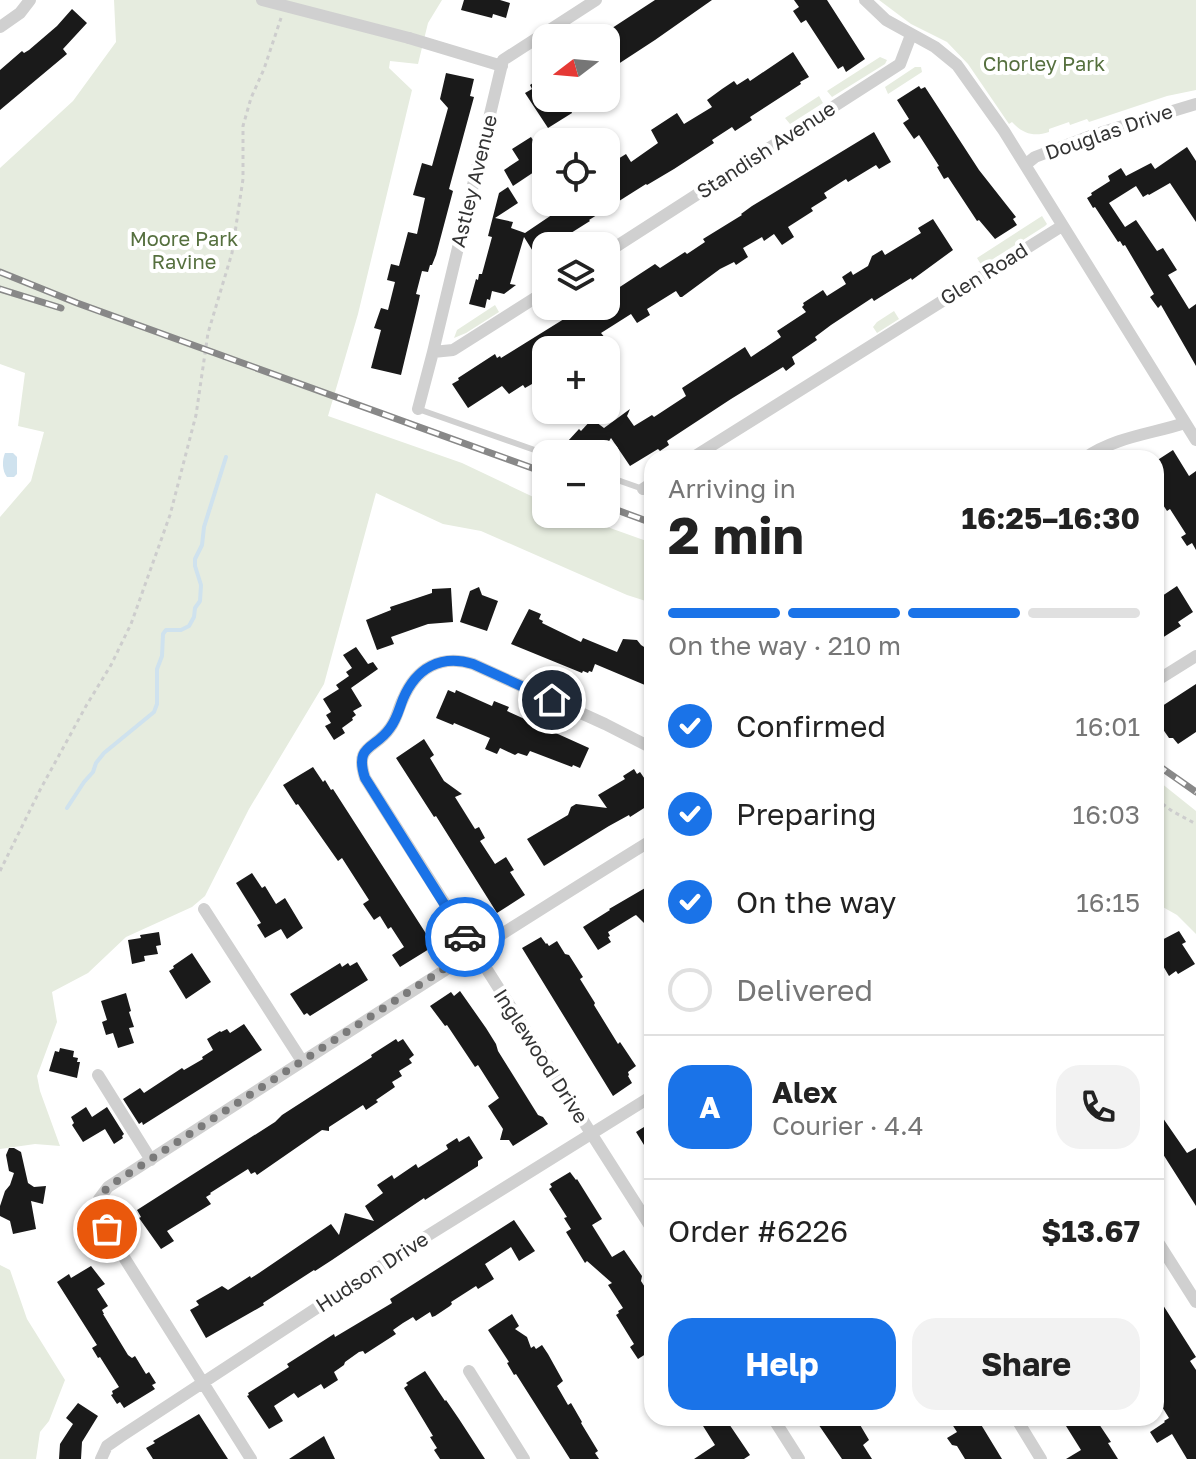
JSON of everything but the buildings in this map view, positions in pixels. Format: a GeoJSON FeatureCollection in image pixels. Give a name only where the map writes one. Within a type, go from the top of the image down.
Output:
{"type":"FeatureCollection","features":[{"type":"Feature","properties":{"kind":"street"},"geometry":{"type":"LineString","coordinates":[[0,27],[20,13],[30,0]]}},
{"type":"Feature","properties":{"kind":"street"},"geometry":{"type":"LineString","coordinates":[[262,0],[502,66],[503,60],[596,0]]}},
{"type":"Feature","properties":{"kind":"street","name":"Douglas Drive"},"geometry":{"type":"LineString","coordinates":[[865,0],[886,20],[935,47],[957,65],[1062,226]]}},
{"type":"Feature","properties":{"kind":"street","name":"Standish Avenue"},"geometry":{"type":"LineString","coordinates":[[620,244],[900,64],[911,35]]}},
{"type":"Feature","properties":{"kind":"street","name":"Astley Avenue"},"geometry":{"type":"LineString","coordinates":[[418,409],[502,66]]}},
{"type":"Feature","properties":{"kind":"street","name":"Douglas Drive"},"geometry":{"type":"LineString","coordinates":[[1025,165],[1035,157],[1093,135],[1196,104]]}},
{"type":"Feature","properties":{"kind":"street"},"geometry":{"type":"LineString","coordinates":[[1062,226],[1196,440]]}},
{"type":"Feature","properties":{"kind":"street","name":"Glen Road"},"geometry":{"type":"LineString","coordinates":[[705,450],[1062,226]]}},
{"type":"Feature","properties":{"kind":"street"},"geometry":{"type":"LineString","coordinates":[[433,352],[453,350],[532,300]]}},
{"type":"Feature","properties":{"kind":"street"},"geometry":{"type":"LineString","coordinates":[[1097,450],[1120,440],[1185,423]]}},
{"type":"Feature","properties":{"kind":"street"},"geometry":{"type":"LineString","coordinates":[[1164,676],[1196,656]]}},
{"type":"Feature","properties":{"kind":"street","name":"Inglewood Drive"},"geometry":{"type":"LineString","coordinates":[[644,744],[473,664],[451,659],[435,663],[418,676],[403,697],[390,728],[366,750],[361,759],[365,778],[644,1217]]}},
{"type":"Feature","properties":{"kind":"street"},"geometry":{"type":"LineString","coordinates":[[251,1459],[103,1224],[98,1211],[99,1199],[108,1187],[473,950],[644,845]]}},
{"type":"Feature","properties":{"kind":"street"},"geometry":{"type":"LineString","coordinates":[[204,909],[302,1061]]}},
{"type":"Feature","properties":{"kind":"street"},"geometry":{"type":"LineString","coordinates":[[98,1075],[151,1160]]}},
{"type":"Feature","properties":{"kind":"street","name":"Hudson Drive"},"geometry":{"type":"LineString","coordinates":[[101,1459],[107,1446],[419,1241],[644,1101]]}},
{"type":"Feature","properties":{"kind":"street"},"geometry":{"type":"LineString","coordinates":[[1164,1252],[1196,1302]]}},
{"type":"Feature","properties":{"kind":"street"},"geometry":{"type":"LineString","coordinates":[[469,1371],[524,1459]]}},
{"type":"Feature","properties":{"kind":"street"},"geometry":{"type":"LineString","coordinates":[[778,1426],[799,1459]]}},
{"type":"Feature","properties":{"kind":"street"},"geometry":{"type":"LineString","coordinates":[[1021,1426],[1041,1459]]}},
{"type":"Feature","properties":{"kind":"lane"},"geometry":{"type":"LineString","coordinates":[[418,409],[532,449]]}},
{"type":"Feature","properties":{"kind":"lane"},"geometry":{"type":"LineString","coordinates":[[620,479],[644,485]]}},
{"type":"Feature","properties":{"kind":"path"},"geometry":{"type":"LineString","coordinates":[[0,871],[40,790],[131,624],[170,515],[196,415],[208,333],[232,253],[242,194],[243,126],[282,14]]}},
{"type":"Feature","properties":{"kind":"path"},"geometry":{"type":"LineString","coordinates":[[1164,805],[1196,824]]}},
{"type":"Feature","properties":{"kind":"green space","name":"Moore Park Ravine"},"geometry":{"type":"Polygon","coordinates":[[[114,0],[442,0],[428,23],[418,64],[390,61],[389,68],[412,90],[358,314],[328,416],[462,463],[532,496],[532,528],[610,528],[644,540],[644,600],[481,531],[443,524],[376,493],[324,684],[249,809],[205,896],[192,907],[126,937],[88,973],[52,992],[57,1022],[37,1076],[60,1146],[35,1144],[0,1149],[0,517],[31,481],[44,432],[18,426],[25,373],[0,364],[0,168],[73,101],[116,42],[114,0]]]}},
{"type":"Feature","properties":{"kind":"green space","name":"Chorley Park"},"geometry":{"type":"Polygon","coordinates":[[[879,0],[1196,0],[1196,90],[1167,96],[1089,122],[1087,119],[1070,125],[1069,122],[1049,129],[1049,132],[1029,133],[1012,122],[1009,124],[968,64],[947,42],[911,24],[879,0]]]}},
{"type":"Feature","properties":{"kind":"green space"},"geometry":{"type":"Polygon","coordinates":[[[880,57],[887,60],[885,64],[832,97],[827,91],[880,57]]]}},
{"type":"Feature","properties":{"kind":"green space"},"geometry":{"type":"Polygon","coordinates":[[[915,67],[921,67],[922,72],[888,94],[885,87],[915,67]]]}},
{"type":"Feature","properties":{"kind":"green space"},"geometry":{"type":"Polygon","coordinates":[[[819,96],[823,103],[790,124],[785,118],[819,96]]]}},
{"type":"Feature","properties":{"kind":"green space"},"geometry":{"type":"Polygon","coordinates":[[[1042,216],[1047,224],[1045,226],[982,266],[977,258],[1042,216]]]}},
{"type":"Feature","properties":{"kind":"green space"},"geometry":{"type":"Polygon","coordinates":[[[495,305],[499,312],[454,338],[457,330],[495,305]]]}},
{"type":"Feature","properties":{"kind":"green space"},"geometry":{"type":"Polygon","coordinates":[[[894,311],[899,319],[877,333],[873,327],[894,311]]]}},
{"type":"Feature","properties":{"kind":"green space"},"geometry":{"type":"Polygon","coordinates":[[[1164,785],[1196,811],[1196,934],[1177,915],[1164,908],[1164,785]]]}},
{"type":"Feature","properties":{"kind":"green space"},"geometry":{"type":"Polygon","coordinates":[[[0,1265],[10,1270],[27,1319],[65,1380],[49,1421],[40,1432],[36,1459],[0,1459],[0,1265]]]}},
{"type":"Feature","properties":{"kind":"water"},"geometry":{"type":"Polygon","coordinates":[[[5,453],[13,453],[17,457],[17,474],[14,477],[7,477],[4,472],[5,453]]]}},
{"type":"Feature","properties":{"kind":"waterway"},"geometry":{"type":"LineString","coordinates":[[67,808],[104,753],[154,712],[163,634],[166,630],[181,630],[189,626],[200,601],[201,585],[195,559],[202,545],[204,527],[226,457]]}},
{"type":"Feature","properties":{"kind":"railway"},"geometry":{"type":"LineString","coordinates":[[0,272],[77,303],[532,468]]}},
{"type":"Feature","properties":{"kind":"railway"},"geometry":{"type":"LineString","coordinates":[[0,289],[61,308]]}},
{"type":"Feature","properties":{"kind":"railway"},"geometry":{"type":"LineString","coordinates":[[620,511],[644,520]]}},
{"type":"Feature","properties":{"kind":"railway"},"geometry":{"type":"LineString","coordinates":[[1164,770],[1196,792]]}},
{"type":"Feature","properties":{"kind":"way so far"},"geometry":{"type":"LineString","coordinates":[[107,1229],[98,1211],[99,1199],[108,1187],[473,950],[465,937]]}},
{"type":"Feature","properties":{"kind":"route"},"geometry":{"type":"LineString","coordinates":[[465,937],[365,778],[361,759],[366,750],[390,728],[409,687],[435,663],[461,660],[552,700]]}}]}
